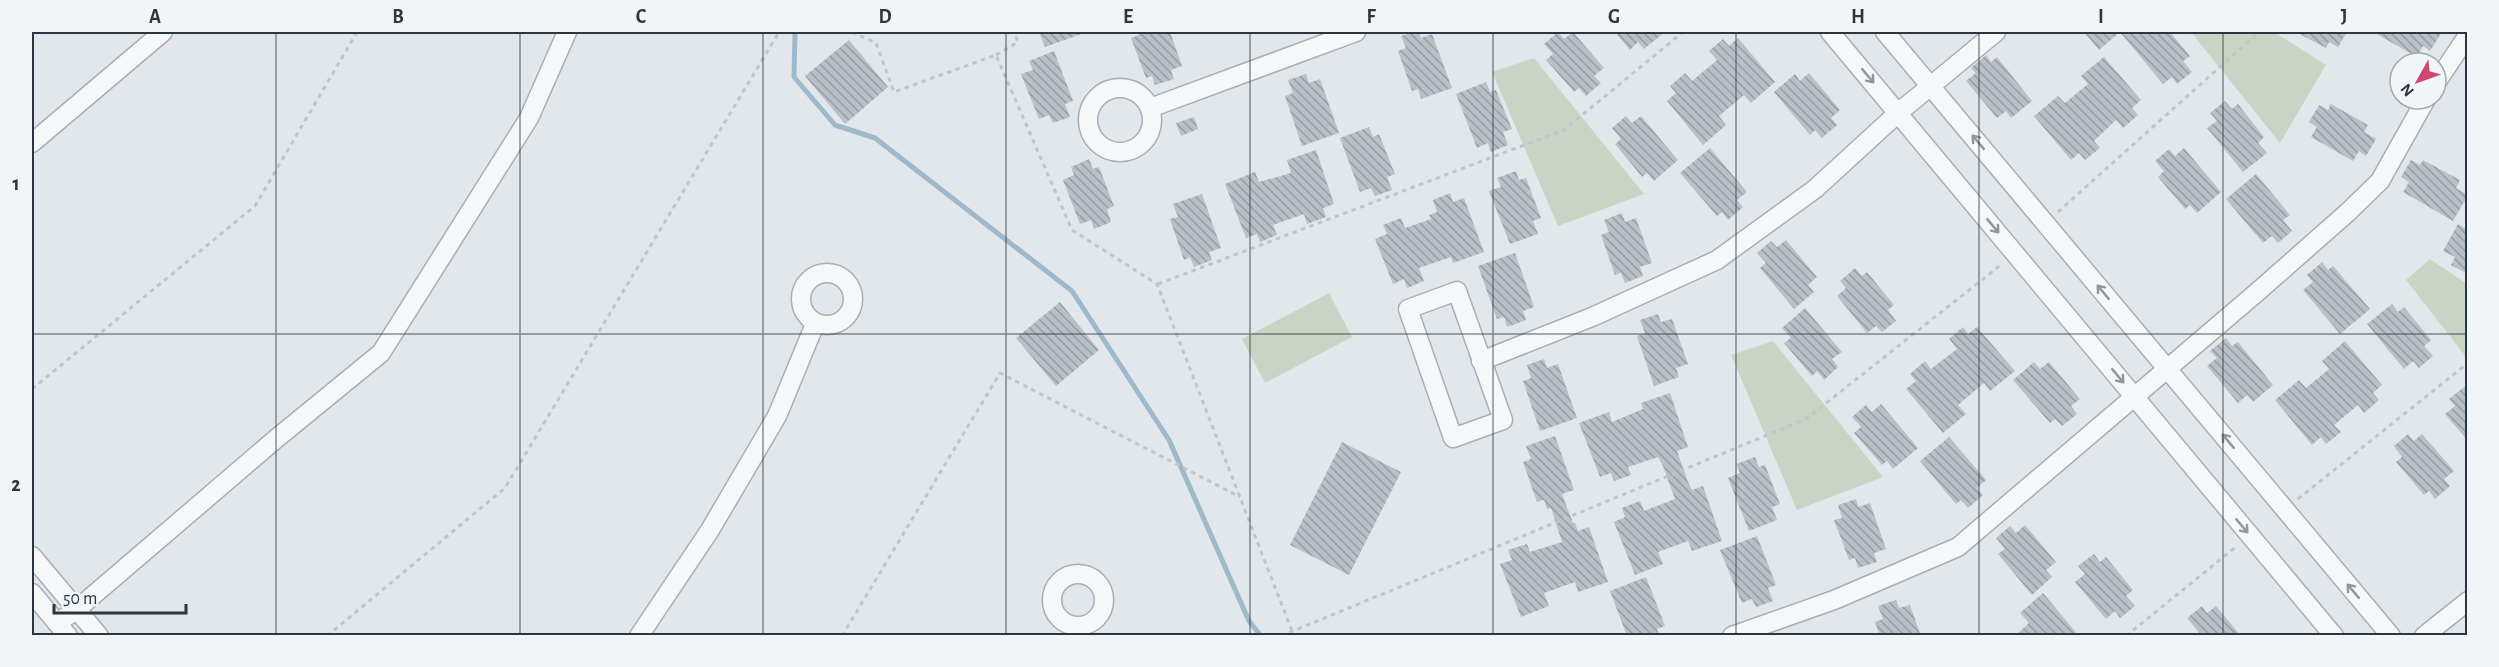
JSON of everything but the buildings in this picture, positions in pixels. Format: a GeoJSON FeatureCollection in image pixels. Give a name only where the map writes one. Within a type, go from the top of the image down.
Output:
{"type":"FeatureCollection","features":[{"type":"Feature","properties":{"kind":"street"},"geometry":{"type":"LineString","coordinates":[[32,143],[163,32]]}},
{"type":"Feature","properties":{"kind":"street"},"geometry":{"type":"LineString","coordinates":[[32,593],[63,629],[76,610],[277,438],[381,353],[529,118],[567,32]]}},
{"type":"Feature","properties":{"kind":"street"},"geometry":{"type":"LineString","coordinates":[[1150,108],[1356,32]]}},
{"type":"Feature","properties":{"kind":"street"},"geometry":{"type":"LineString","coordinates":[[1830,32],[2334,636]]}},
{"type":"Feature","properties":{"kind":"street"},"geometry":{"type":"LineString","coordinates":[[1885,32],[2391,636]]}},
{"type":"Feature","properties":{"kind":"street"},"geometry":{"type":"LineString","coordinates":[[1481,361],[1592,317],[1717,260],[1815,189],[1898,113],[1996,32]]}},
{"type":"Feature","properties":{"kind":"street"},"geometry":{"type":"LineString","coordinates":[[2448,65],[2468,35]]}},
{"type":"Feature","properties":{"kind":"street"},"geometry":{"type":"LineString","coordinates":[[1732,636],[1834,600],[1958,547],[2255,294],[2380,181],[2419,111]]}},
{"type":"Feature","properties":{"kind":"street"},"geometry":{"type":"LineString","coordinates":[[1457,291],[1481,361],[1503,420],[1453,438],[1408,309],[1457,291]]}},
{"type":"Feature","properties":{"kind":"street"},"geometry":{"type":"LineString","coordinates":[[639,636],[710,530],[777,416],[816,324]]}},
{"type":"Feature","properties":{"kind":"street"},"geometry":{"type":"LineString","coordinates":[[32,556],[99,636]]}},
{"type":"Feature","properties":{"kind":"street"},"geometry":{"type":"LineString","coordinates":[[2424,636],[2468,601]]}},
{"type":"Feature","properties":{"kind":"path"},"geometry":{"type":"LineString","coordinates":[[32,389],[255,206],[357,32]]}},
{"type":"Feature","properties":{"kind":"path"},"geometry":{"type":"LineString","coordinates":[[327,636],[505,488],[778,32]]}},
{"type":"Feature","properties":{"kind":"path"},"geometry":{"type":"LineString","coordinates":[[852,32],[876,43],[894,92],[996,55],[1018,42],[1014,32]]}},
{"type":"Feature","properties":{"kind":"path"},"geometry":{"type":"LineString","coordinates":[[1157,284],[1564,130],[1683,32]]}},
{"type":"Feature","properties":{"kind":"path"},"geometry":{"type":"LineString","coordinates":[[2045,223],[2259,32]]}},
{"type":"Feature","properties":{"kind":"path"},"geometry":{"type":"LineString","coordinates":[[996,55],[1072,230],[1157,284],[1292,631]]}},
{"type":"Feature","properties":{"kind":"path"},"geometry":{"type":"LineString","coordinates":[[1281,636],[1806,419],[2015,253]]}},
{"type":"Feature","properties":{"kind":"path"},"geometry":{"type":"LineString","coordinates":[[2285,509],[2468,363]]}},
{"type":"Feature","properties":{"kind":"path"},"geometry":{"type":"LineString","coordinates":[[842,636],[1000,373],[1240,496]]}},
{"type":"Feature","properties":{"kind":"path"},"geometry":{"type":"LineString","coordinates":[[2126,636],[2251,535]]}},
{"type":"Feature","properties":{"kind":"green space"},"geometry":{"type":"Polygon","coordinates":[[[2191,32],[2274,32],[2326,65],[2280,143],[2191,32]]]}},
{"type":"Feature","properties":{"kind":"green space"},"geometry":{"type":"Polygon","coordinates":[[[1534,58],[1644,194],[1558,226],[1492,72],[1534,58]]]}},
{"type":"Feature","properties":{"kind":"green space"},"geometry":{"type":"Polygon","coordinates":[[[2430,259],[2467,284],[2467,358],[2406,280],[2430,259]]]}},
{"type":"Feature","properties":{"kind":"green space"},"geometry":{"type":"Polygon","coordinates":[[[1329,293],[1352,337],[1265,383],[1242,339],[1329,293]]]}},
{"type":"Feature","properties":{"kind":"green space"},"geometry":{"type":"Polygon","coordinates":[[[1773,341],[1883,477],[1797,510],[1731,355],[1773,341]]]}},
{"type":"Feature","properties":{"kind":"waterway"},"geometry":{"type":"LineString","coordinates":[[795,32],[794,77],[835,125],[875,138],[1072,291],[1169,440],[1249,621],[1261,636]]}}]}
